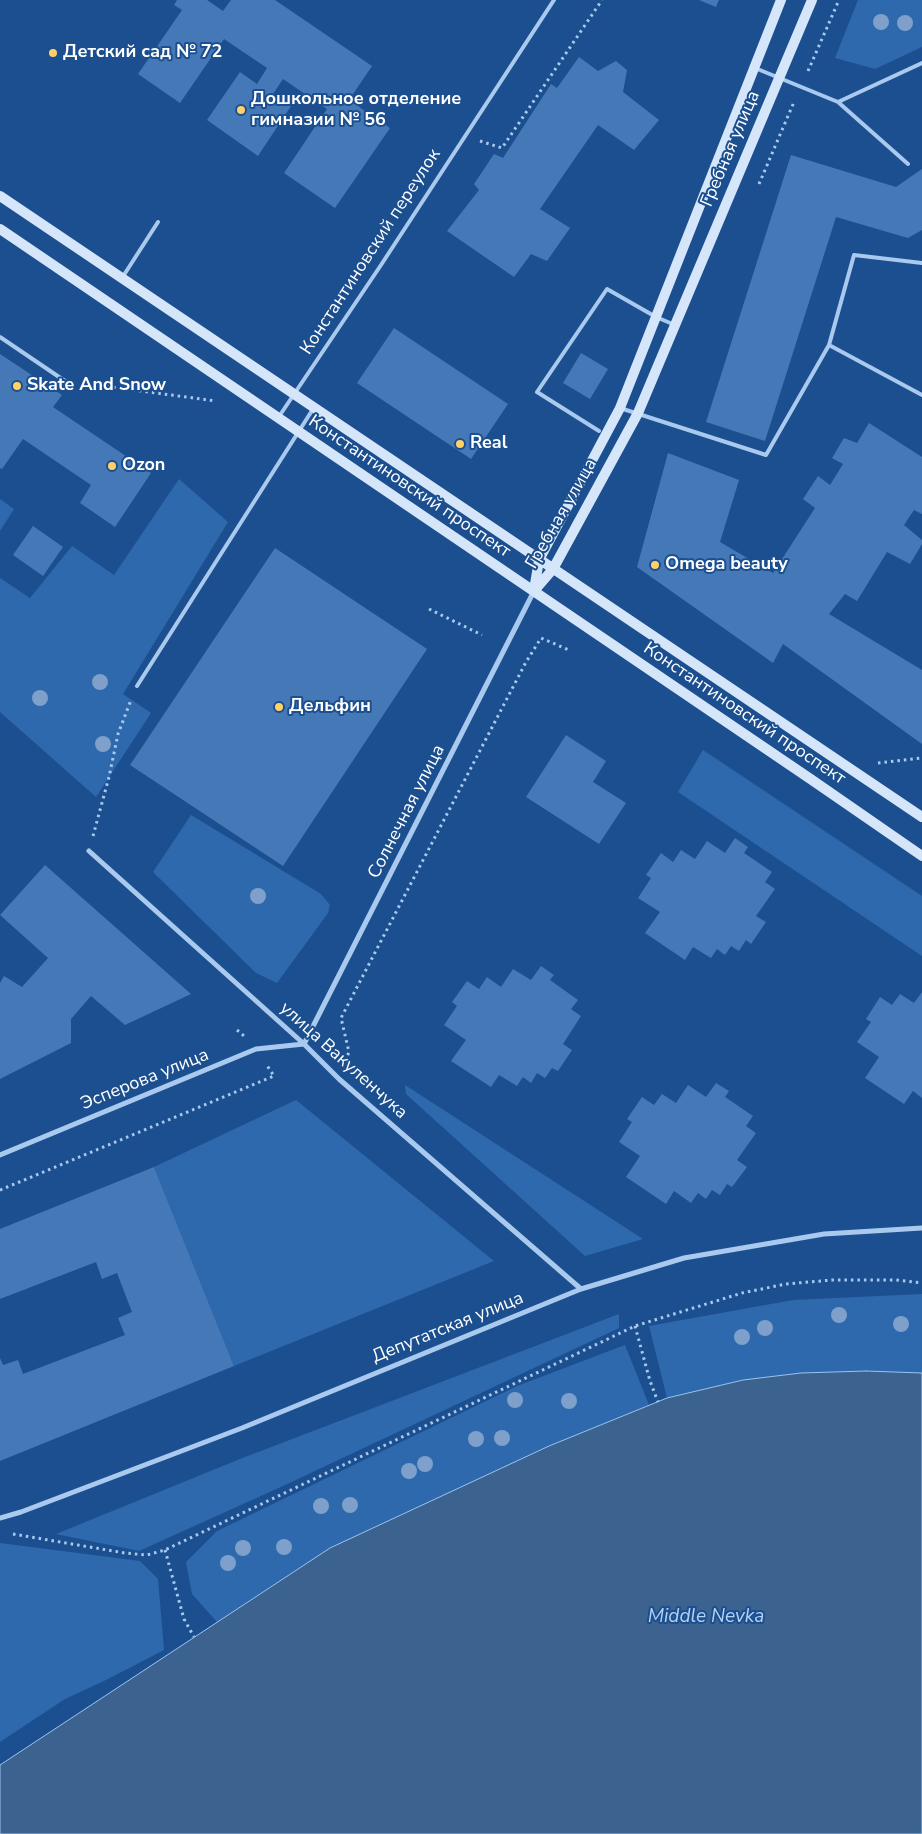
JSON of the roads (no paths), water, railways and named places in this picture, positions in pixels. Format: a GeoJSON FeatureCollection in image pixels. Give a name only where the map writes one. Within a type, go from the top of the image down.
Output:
{"type":"FeatureCollection","features":[{"type":"Feature","properties":{"kind":"street","name":"Гребная улица"},"geometry":{"type":"LineString","coordinates":[[534,592],[540,560],[620,408],[781,0]]}},
{"type":"Feature","properties":{"kind":"street","name":"Гребная улица"},"geometry":{"type":"LineString","coordinates":[[534,592],[553,569],[638,413],[812,0]]}},
{"type":"Feature","properties":{"kind":"street","name":"Константиновский проспект"},"geometry":{"type":"LineString","coordinates":[[0,196],[922,817]]}},
{"type":"Feature","properties":{"kind":"street","name":"Константиновский проспект"},"geometry":{"type":"LineString","coordinates":[[0,229],[922,856]]}},
{"type":"Feature","properties":{"kind":"street","name":"Солнечная улица"},"geometry":{"type":"LineString","coordinates":[[304,1044],[534,592]]}},
{"type":"Feature","properties":{"kind":"street","name":"улица Вакуленчука"},"geometry":{"type":"LineString","coordinates":[[89,851],[304,1044],[339,1080],[580,1289]]}},
{"type":"Feature","properties":{"kind":"street","name":"Эсперова улица"},"geometry":{"type":"LineString","coordinates":[[0,1155],[256,1049],[304,1044]]}},
{"type":"Feature","properties":{"kind":"street","name":"Депутатская улица"},"geometry":{"type":"LineString","coordinates":[[0,1518],[21,1512],[242,1428],[580,1289],[684,1258],[824,1234],[922,1228]]}},
{"type":"Feature","properties":{"kind":"lane","name":"Константиновский переулок"},"geometry":{"type":"LineString","coordinates":[[278,418],[554,0]]}},
{"type":"Feature","properties":{"kind":"lane"},"geometry":{"type":"LineString","coordinates":[[838,102],[922,63]]}},
{"type":"Feature","properties":{"kind":"lane"},"geometry":{"type":"LineString","coordinates":[[754,68],[838,102],[908,164]]}},
{"type":"Feature","properties":{"kind":"lane"},"geometry":{"type":"LineString","coordinates":[[122,278],[158,222]]}},
{"type":"Feature","properties":{"kind":"lane"},"geometry":{"type":"LineString","coordinates":[[620,408],[766,455],[829,344],[854,254],[922,263]]}},
{"type":"Feature","properties":{"kind":"lane"},"geometry":{"type":"LineString","coordinates":[[599,431],[537,392],[607,289],[656,317],[675,325]]}},
{"type":"Feature","properties":{"kind":"lane"},"geometry":{"type":"LineString","coordinates":[[0,337],[65,381]]}},
{"type":"Feature","properties":{"kind":"lane"},"geometry":{"type":"LineString","coordinates":[[829,344],[922,395]]}},
{"type":"Feature","properties":{"kind":"lane"},"geometry":{"type":"LineString","coordinates":[[137,686],[314,408]]}},
{"type":"Feature","properties":{"kind":"water","name":"Middle Nevka"},"geometry":{"type":"Polygon","coordinates":[[[866,1371],[922,1373],[922,1834],[0,1834],[0,1765],[330,1548],[549,1446],[667,1398],[743,1380],[801,1373],[866,1371]]]}},
{"type":"Feature","properties":{"kind":"place","name":"Детский сад № 72"},"geometry":{"type":"Point","coordinates":[53,53]}},
{"type":"Feature","properties":{"kind":"place","name":"Дошкольное отделение гимназии № 56"},"geometry":{"type":"Point","coordinates":[241,110]}},
{"type":"Feature","properties":{"kind":"place","name":"Skate And Snow"},"geometry":{"type":"Point","coordinates":[17,386]}},
{"type":"Feature","properties":{"kind":"place","name":"Real"},"geometry":{"type":"Point","coordinates":[460,444]}},
{"type":"Feature","properties":{"kind":"place","name":"Ozon"},"geometry":{"type":"Point","coordinates":[112,466]}},
{"type":"Feature","properties":{"kind":"place","name":"Omega beauty"},"geometry":{"type":"Point","coordinates":[655,565]}},
{"type":"Feature","properties":{"kind":"place","name":"Дельфин"},"geometry":{"type":"Point","coordinates":[279,707]}}]}
